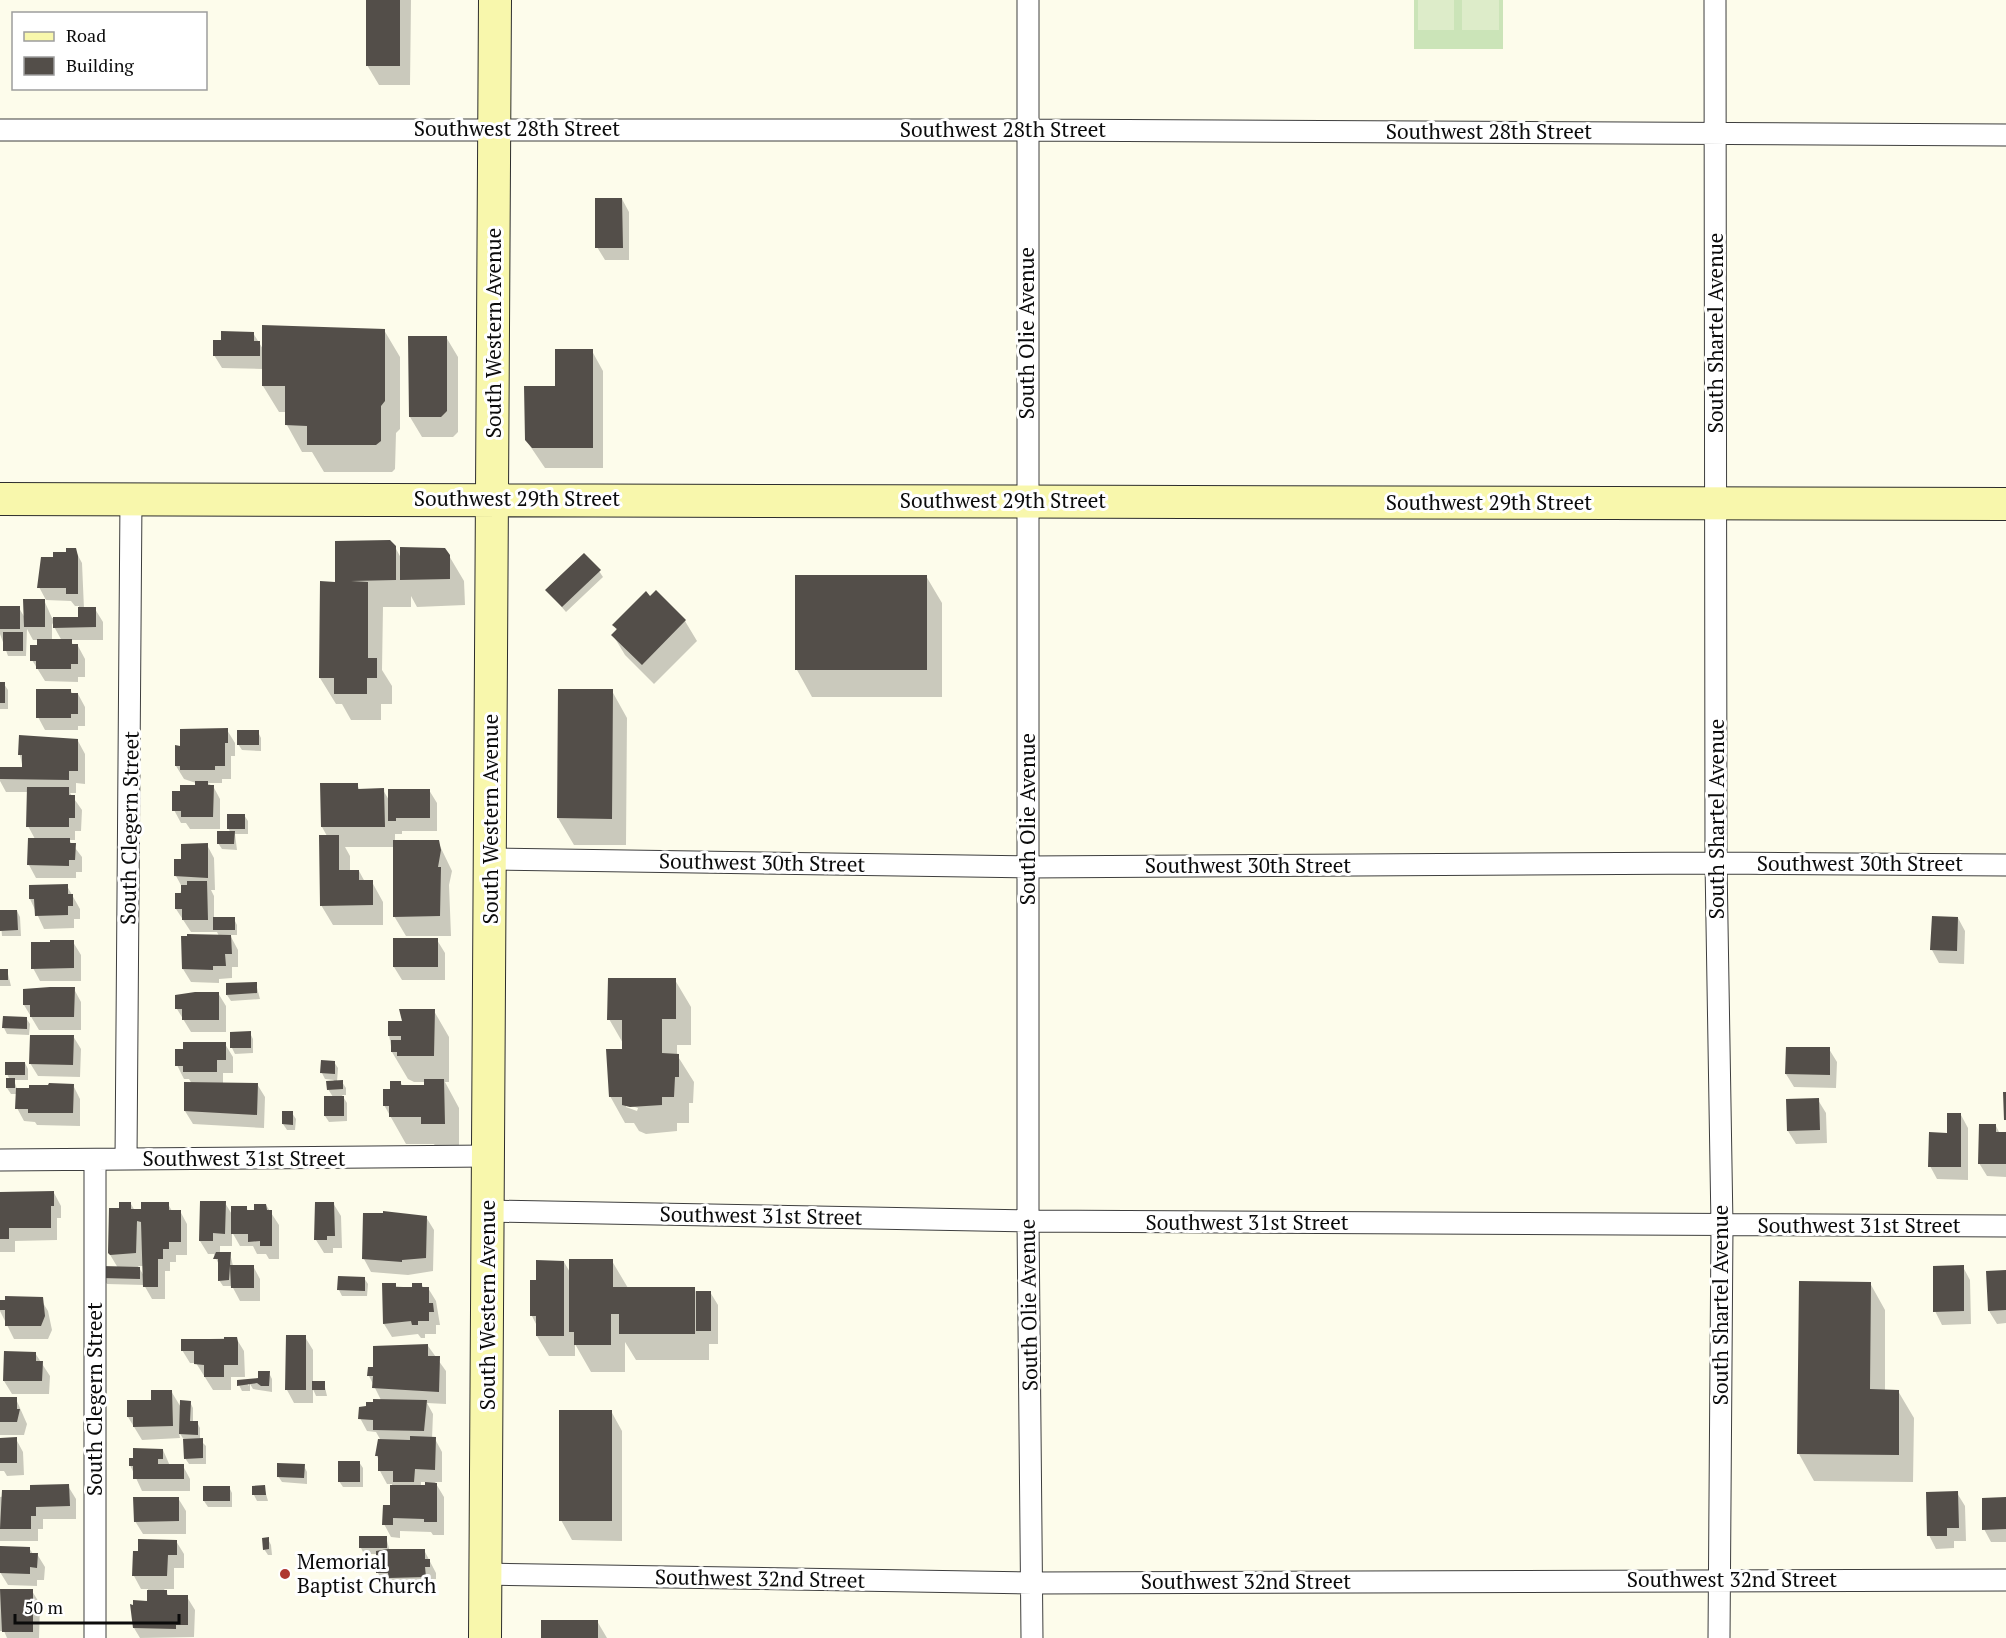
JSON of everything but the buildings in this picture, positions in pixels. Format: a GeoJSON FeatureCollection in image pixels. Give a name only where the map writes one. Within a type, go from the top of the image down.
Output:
{"type":"FeatureCollection","features":[{"type":"Feature","properties":{"kind":"main road","name":"South Western Avenue"},"geometry":{"type":"LineString","coordinates":[[485,1638],[495,0]]}},
{"type":"Feature","properties":{"kind":"main road","name":"Southwest 29th Street"},"geometry":{"type":"LineString","coordinates":[[0,499],[2006,504]]}},
{"type":"Feature","properties":{"kind":"street","name":"South Olie Avenue"},"geometry":{"type":"LineString","coordinates":[[1028,0],[1028,1221],[1034,1583],[1032,1638]]}},
{"type":"Feature","properties":{"kind":"street","name":"South Shartel Avenue"},"geometry":{"type":"LineString","coordinates":[[1715,0],[1718,503],[1716,863],[1722,1226],[1719,1638]]}},
{"type":"Feature","properties":{"kind":"street","name":"Southwest 28th Street"},"geometry":{"type":"LineString","coordinates":[[0,130],[1028,129],[2006,135]]}},
{"type":"Feature","properties":{"kind":"street","name":"South Clegern Street"},"geometry":{"type":"LineString","coordinates":[[126,1159],[131,498]]}},
{"type":"Feature","properties":{"kind":"street","name":"Southwest 30th Street"},"geometry":{"type":"LineString","coordinates":[[491,859],[1028,867],[1716,863],[2006,865]]}},
{"type":"Feature","properties":{"kind":"street","name":"Southwest 31st Street"},"geometry":{"type":"LineString","coordinates":[[0,1160],[489,1156]]}},
{"type":"Feature","properties":{"kind":"street","name":"South Clegern Street"},"geometry":{"type":"LineString","coordinates":[[95,1160],[95,1638]]}},
{"type":"Feature","properties":{"kind":"street","name":"Southwest 31st Street"},"geometry":{"type":"LineString","coordinates":[[488,1211],[1028,1221],[2006,1226]]}},
{"type":"Feature","properties":{"kind":"street","name":"Southwest 32nd Street"},"geometry":{"type":"LineString","coordinates":[[485,1574],[1034,1583],[1719,1579],[2006,1580]]}},
{"type":"Feature","properties":{"kind":"green space"},"geometry":{"type":"Polygon","coordinates":[[[1414,0],[1503,0],[1503,49],[1414,49],[1414,0]]]}},
{"type":"Feature","properties":{"kind":"green space"},"geometry":{"type":"Polygon","coordinates":[[[1418,0],[1454,0],[1454,30],[1418,30],[1418,0]]]}},
{"type":"Feature","properties":{"kind":"green space"},"geometry":{"type":"Polygon","coordinates":[[[1462,0],[1499,0],[1499,30],[1462,30],[1462,0]]]}},
{"type":"Feature","properties":{"kind":"place","name":"Memorial Baptist Church"},"geometry":{"type":"Point","coordinates":[285,1574]}}]}
